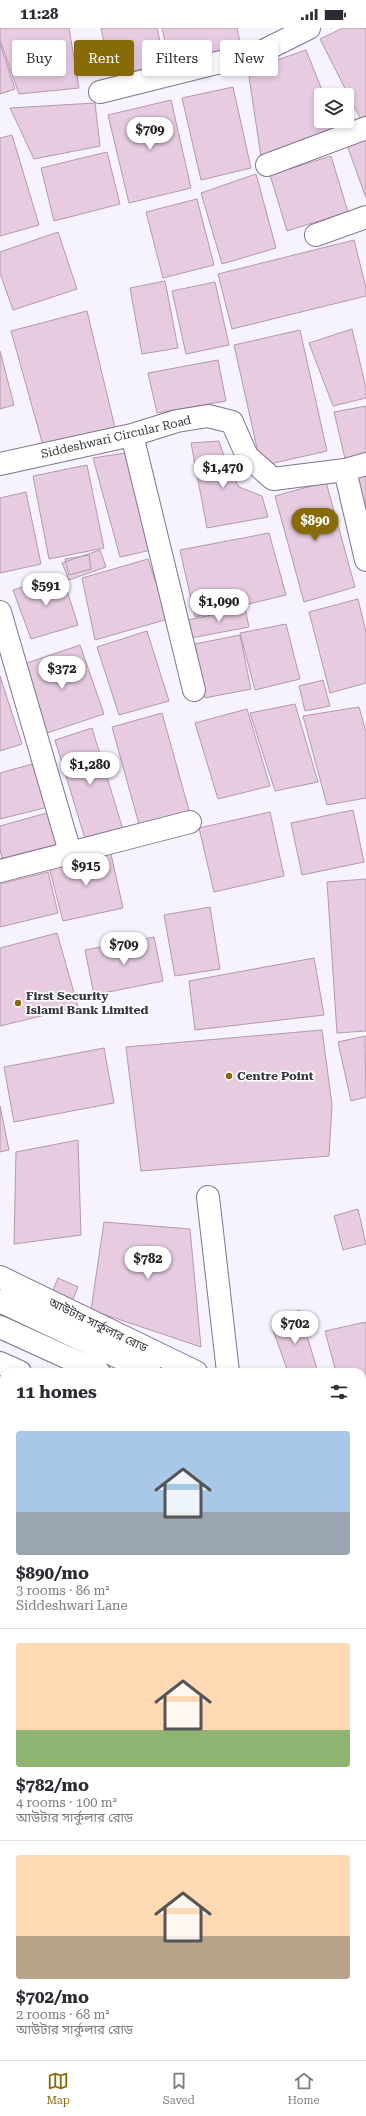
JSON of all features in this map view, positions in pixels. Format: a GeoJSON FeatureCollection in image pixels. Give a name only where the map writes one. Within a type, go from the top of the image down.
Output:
{"type":"FeatureCollection","features":[{"type":"Feature","properties":{"kind":"street"},"geometry":{"type":"LineString","coordinates":[[100,92],[261,52],[309,28]]}},
{"type":"Feature","properties":{"kind":"street"},"geometry":{"type":"LineString","coordinates":[[267,165],[366,128]]}},
{"type":"Feature","properties":{"kind":"street"},"geometry":{"type":"LineString","coordinates":[[316,235],[366,217]]}},
{"type":"Feature","properties":{"kind":"street","name":"Siddeshwari Circular Road"},"geometry":{"type":"LineString","coordinates":[[0,464],[132,435],[177,421],[208,416],[232,422],[247,456],[273,479],[344,470]]}},
{"type":"Feature","properties":{"kind":"street"},"geometry":{"type":"LineString","coordinates":[[132,435],[194,690]]}},
{"type":"Feature","properties":{"kind":"street"},"geometry":{"type":"LineString","coordinates":[[366,464],[344,470],[366,560]]}},
{"type":"Feature","properties":{"kind":"street"},"geometry":{"type":"LineString","coordinates":[[0,612],[70,852]]}},
{"type":"Feature","properties":{"kind":"street"},"geometry":{"type":"LineString","coordinates":[[0,871],[190,822]]}},
{"type":"Feature","properties":{"kind":"street"},"geometry":{"type":"LineString","coordinates":[[208,1198],[228,1368]]}},
{"type":"Feature","properties":{"kind":"street","name":"আউটার সার্কুলার রোড"},"geometry":{"type":"LineString","coordinates":[[0,1277],[188,1368]]}},
{"type":"Feature","properties":{"kind":"street"},"geometry":{"type":"LineString","coordinates":[[0,1301],[142,1368]]}},
{"type":"Feature","properties":{"kind":"street"},"geometry":{"type":"LineString","coordinates":[[0,1327],[90,1368]]}},
{"type":"Feature","properties":{"kind":"street"},"geometry":{"type":"LineString","coordinates":[[0,1340],[60,1368]]}},
{"type":"Feature","properties":{"kind":"street"},"geometry":{"type":"LineString","coordinates":[[0,1363],[11,1368]]}},
{"type":"Feature","properties":{"kind":"building"},"geometry":{"type":"Polygon","coordinates":[[[0,28],[69,28],[74,58],[74,76],[77,76],[79,88],[19,94],[13,76],[66,76],[66,40],[12,40],[12,74],[0,40],[0,28]]]}},
{"type":"Feature","properties":{"kind":"building"},"geometry":{"type":"Polygon","coordinates":[[[101,28],[157,28],[160,40],[142,40],[142,69],[134,71],[134,40],[104,40],[101,28]]]}},
{"type":"Feature","properties":{"kind":"building"},"geometry":{"type":"Polygon","coordinates":[[[162,28],[237,28],[240,40],[220,40],[220,52],[212,54],[212,40],[165,40],[162,28]]]}},
{"type":"Feature","properties":{"kind":"building"},"geometry":{"type":"Polygon","coordinates":[[[343,28],[366,28],[366,116],[360,118],[354,106],[354,88],[345,88],[320,39],[343,28]]]}},
{"type":"Feature","properties":{"kind":"building"},"geometry":{"type":"Polygon","coordinates":[[[0,43],[15,89],[0,94],[0,43]]]}},
{"type":"Feature","properties":{"kind":"building"},"geometry":{"type":"Polygon","coordinates":[[[306,50],[321,88],[314,88],[314,128],[338,128],[339,132],[261,157],[249,76],[278,76],[278,60],[306,50]]]}},
{"type":"Feature","properties":{"kind":"building"},"geometry":{"type":"Polygon","coordinates":[[[233,87],[251,168],[201,180],[182,98],[233,87]]]}},
{"type":"Feature","properties":{"kind":"building"},"geometry":{"type":"Polygon","coordinates":[[[171,100],[191,188],[129,203],[108,115],[171,100]]]}},
{"type":"Feature","properties":{"kind":"building"},"geometry":{"type":"Polygon","coordinates":[[[95,103],[100,146],[34,159],[10,108],[95,103]]]}},
{"type":"Feature","properties":{"kind":"building"},"geometry":{"type":"Polygon","coordinates":[[[12,135],[39,225],[0,236],[0,138],[12,135]]]}},
{"type":"Feature","properties":{"kind":"building"},"geometry":{"type":"Polygon","coordinates":[[[366,138],[366,198],[347,145],[366,138]]]}},
{"type":"Feature","properties":{"kind":"building"},"geometry":{"type":"Polygon","coordinates":[[[107,152],[120,204],[54,221],[41,168],[107,152]]]}},
{"type":"Feature","properties":{"kind":"building"},"geometry":{"type":"Polygon","coordinates":[[[331,156],[348,212],[287,231],[270,175],[331,156]]]}},
{"type":"Feature","properties":{"kind":"building"},"geometry":{"type":"Polygon","coordinates":[[[256,174],[276,248],[222,264],[201,193],[256,174]]]}},
{"type":"Feature","properties":{"kind":"building"},"geometry":{"type":"Polygon","coordinates":[[[197,199],[214,265],[163,278],[146,212],[197,199]]]}},
{"type":"Feature","properties":{"kind":"building"},"geometry":{"type":"Polygon","coordinates":[[[58,232],[77,289],[13,310],[0,273],[0,252],[58,232]]]}},
{"type":"Feature","properties":{"kind":"building"},"geometry":{"type":"Polygon","coordinates":[[[354,240],[366,288],[366,296],[232,329],[218,274],[354,240]]]}},
{"type":"Feature","properties":{"kind":"building"},"geometry":{"type":"Polygon","coordinates":[[[165,281],[178,348],[142,354],[130,288],[165,281]]]}},
{"type":"Feature","properties":{"kind":"building"},"geometry":{"type":"Polygon","coordinates":[[[215,282],[229,345],[186,354],[172,291],[215,282]]]}},
{"type":"Feature","properties":{"kind":"building"},"geometry":{"type":"Polygon","coordinates":[[[87,311],[116,432],[44,449],[11,331],[87,311]]]}},
{"type":"Feature","properties":{"kind":"building"},"geometry":{"type":"Polygon","coordinates":[[[352,329],[366,388],[366,398],[333,406],[309,343],[352,329]]]}},
{"type":"Feature","properties":{"kind":"building"},"geometry":{"type":"Polygon","coordinates":[[[300,330],[327,451],[261,466],[234,345],[300,330]]]}},
{"type":"Feature","properties":{"kind":"building"},"geometry":{"type":"Polygon","coordinates":[[[0,351],[14,405],[0,409],[0,351]]]}},
{"type":"Feature","properties":{"kind":"building"},"geometry":{"type":"Polygon","coordinates":[[[218,360],[226,401],[157,413],[148,373],[218,360]]]}},
{"type":"Feature","properties":{"kind":"building"},"geometry":{"type":"Polygon","coordinates":[[[366,406],[366,459],[346,463],[334,412],[366,406]]]}},
{"type":"Feature","properties":{"kind":"building"},"geometry":{"type":"Polygon","coordinates":[[[219,441],[226,462],[239,487],[262,496],[268,517],[207,528],[191,443],[219,441]]]}},
{"type":"Feature","properties":{"kind":"building"},"geometry":{"type":"Polygon","coordinates":[[[131,452],[156,549],[120,557],[93,458],[131,452]]]}},
{"type":"Feature","properties":{"kind":"building"},"geometry":{"type":"Polygon","coordinates":[[[87,465],[104,548],[49,559],[33,476],[87,465]]]}},
{"type":"Feature","properties":{"kind":"building"},"geometry":{"type":"Polygon","coordinates":[[[366,475],[366,514],[358,477],[366,475]]]}},
{"type":"Feature","properties":{"kind":"building"},"geometry":{"type":"Polygon","coordinates":[[[326,482],[355,587],[304,602],[275,496],[326,482]]]}},
{"type":"Feature","properties":{"kind":"building"},"geometry":{"type":"Polygon","coordinates":[[[26,492],[41,564],[0,573],[0,498],[26,492]]]}},
{"type":"Feature","properties":{"kind":"building"},"geometry":{"type":"Polygon","coordinates":[[[269,533],[286,595],[195,617],[180,550],[269,533]]]}},
{"type":"Feature","properties":{"kind":"building"},"geometry":{"type":"Polygon","coordinates":[[[100,550],[106,567],[69,580],[62,563],[100,550]]]}},
{"type":"Feature","properties":{"kind":"building"},"geometry":{"type":"Polygon","coordinates":[[[89,555],[91,569],[69,575],[65,559],[89,555]]]}},
{"type":"Feature","properties":{"kind":"building"},"geometry":{"type":"Polygon","coordinates":[[[148,559],[168,619],[95,640],[82,578],[148,559]]]}},
{"type":"Feature","properties":{"kind":"building"},"geometry":{"type":"Polygon","coordinates":[[[62,575],[78,625],[31,639],[13,590],[62,575]]]}},
{"type":"Feature","properties":{"kind":"building"},"geometry":{"type":"Polygon","coordinates":[[[358,599],[366,632],[366,683],[330,693],[309,612],[358,599]]]}},
{"type":"Feature","properties":{"kind":"building"},"geometry":{"type":"Polygon","coordinates":[[[245,608],[249,627],[191,638],[188,620],[245,608]]]}},
{"type":"Feature","properties":{"kind":"building"},"geometry":{"type":"Polygon","coordinates":[[[286,624],[300,679],[255,690],[240,633],[286,624]]]}},
{"type":"Feature","properties":{"kind":"building"},"geometry":{"type":"Polygon","coordinates":[[[147,631],[169,701],[119,715],[97,647],[147,631]]]}},
{"type":"Feature","properties":{"kind":"building"},"geometry":{"type":"Polygon","coordinates":[[[240,635],[251,689],[205,698],[195,644],[240,635]]]}},
{"type":"Feature","properties":{"kind":"building"},"geometry":{"type":"Polygon","coordinates":[[[80,645],[104,714],[44,734],[21,665],[80,645]]]}},
{"type":"Feature","properties":{"kind":"building"},"geometry":{"type":"Polygon","coordinates":[[[0,676],[22,744],[0,751],[0,676]]]}},
{"type":"Feature","properties":{"kind":"building"},"geometry":{"type":"Polygon","coordinates":[[[323,680],[330,706],[305,711],[299,686],[323,680]]]}},
{"type":"Feature","properties":{"kind":"building"},"geometry":{"type":"Polygon","coordinates":[[[295,704],[318,782],[275,791],[250,713],[295,704]]]}},
{"type":"Feature","properties":{"kind":"building"},"geometry":{"type":"Polygon","coordinates":[[[359,707],[366,732],[366,798],[327,805],[303,716],[359,707]]]}},
{"type":"Feature","properties":{"kind":"building"},"geometry":{"type":"Polygon","coordinates":[[[247,709],[270,786],[218,799],[195,723],[247,709]]]}},
{"type":"Feature","properties":{"kind":"building"},"geometry":{"type":"Polygon","coordinates":[[[162,713],[190,814],[140,828],[112,727],[162,713]]]}},
{"type":"Feature","properties":{"kind":"building"},"geometry":{"type":"Polygon","coordinates":[[[92,728],[124,833],[87,845],[55,740],[92,728]]]}},
{"type":"Feature","properties":{"kind":"building"},"geometry":{"type":"Polygon","coordinates":[[[36,763],[48,807],[0,819],[0,773],[36,763]]]}},
{"type":"Feature","properties":{"kind":"building"},"geometry":{"type":"Polygon","coordinates":[[[353,810],[364,862],[302,875],[291,823],[353,810]]]}},
{"type":"Feature","properties":{"kind":"building"},"geometry":{"type":"Polygon","coordinates":[[[54,811],[64,849],[4,865],[0,850],[0,826],[54,811]]]}},
{"type":"Feature","properties":{"kind":"building"},"geometry":{"type":"Polygon","coordinates":[[[270,812],[284,876],[214,892],[199,828],[270,812]]]}},
{"type":"Feature","properties":{"kind":"building"},"geometry":{"type":"Polygon","coordinates":[[[111,854],[123,908],[63,921],[49,867],[111,854]]]}},
{"type":"Feature","properties":{"kind":"building"},"geometry":{"type":"Polygon","coordinates":[[[48,872],[58,913],[0,927],[0,884],[48,872]]]}},
{"type":"Feature","properties":{"kind":"building"},"geometry":{"type":"Polygon","coordinates":[[[366,879],[366,1031],[337,1033],[327,882],[366,879]]]}},
{"type":"Feature","properties":{"kind":"building"},"geometry":{"type":"Polygon","coordinates":[[[210,907],[220,969],[175,976],[164,915],[210,907]]]}},
{"type":"Feature","properties":{"kind":"building"},"geometry":{"type":"Polygon","coordinates":[[[57,933],[78,1007],[0,1026],[0,948],[57,933]]]}},
{"type":"Feature","properties":{"kind":"building"},"geometry":{"type":"Polygon","coordinates":[[[154,937],[163,981],[94,995],[85,950],[154,937]]]}},
{"type":"Feature","properties":{"kind":"building"},"geometry":{"type":"Polygon","coordinates":[[[314,958],[324,1015],[195,1030],[189,981],[314,958]]]}},
{"type":"Feature","properties":{"kind":"building","name":"Centre Point"},"geometry":{"type":"Polygon","coordinates":[[[322,1030],[332,1105],[329,1156],[141,1171],[126,1047],[322,1030]]]}},
{"type":"Feature","properties":{"kind":"building"},"geometry":{"type":"Polygon","coordinates":[[[365,1036],[366,1097],[351,1101],[338,1042],[365,1036]]]}},
{"type":"Feature","properties":{"kind":"building"},"geometry":{"type":"Polygon","coordinates":[[[104,1048],[114,1103],[14,1122],[4,1067],[104,1048]]]}},
{"type":"Feature","properties":{"kind":"building"},"geometry":{"type":"Polygon","coordinates":[[[0,1106],[9,1150],[0,1152],[0,1106]]]}},
{"type":"Feature","properties":{"kind":"building"},"geometry":{"type":"Polygon","coordinates":[[[78,1140],[81,1235],[14,1244],[16,1152],[78,1140]]]}},
{"type":"Feature","properties":{"kind":"building"},"geometry":{"type":"Polygon","coordinates":[[[358,1209],[366,1244],[343,1250],[334,1216],[358,1209]]]}},
{"type":"Feature","properties":{"kind":"building"},"geometry":{"type":"Polygon","coordinates":[[[104,1222],[190,1229],[201,1347],[91,1310],[104,1222]]]}},
{"type":"Feature","properties":{"kind":"building"},"geometry":{"type":"Polygon","coordinates":[[[58,1278],[78,1287],[71,1304],[51,1295],[58,1278]]]}},
{"type":"Feature","properties":{"kind":"building"},"geometry":{"type":"Polygon","coordinates":[[[299,1310],[317,1368],[287,1368],[272,1327],[299,1310]]]}},
{"type":"Feature","properties":{"kind":"building"},"geometry":{"type":"Polygon","coordinates":[[[366,1322],[366,1368],[335,1368],[325,1331],[366,1322]]]}},
{"type":"Feature","properties":{"kind":"place","name":"First Security Islami Bank Limited"},"geometry":{"type":"Point","coordinates":[18,1003]}},
{"type":"Feature","properties":{"kind":"place","name":"Centre Point"},"geometry":{"type":"Point","coordinates":[229,1076]}}]}
